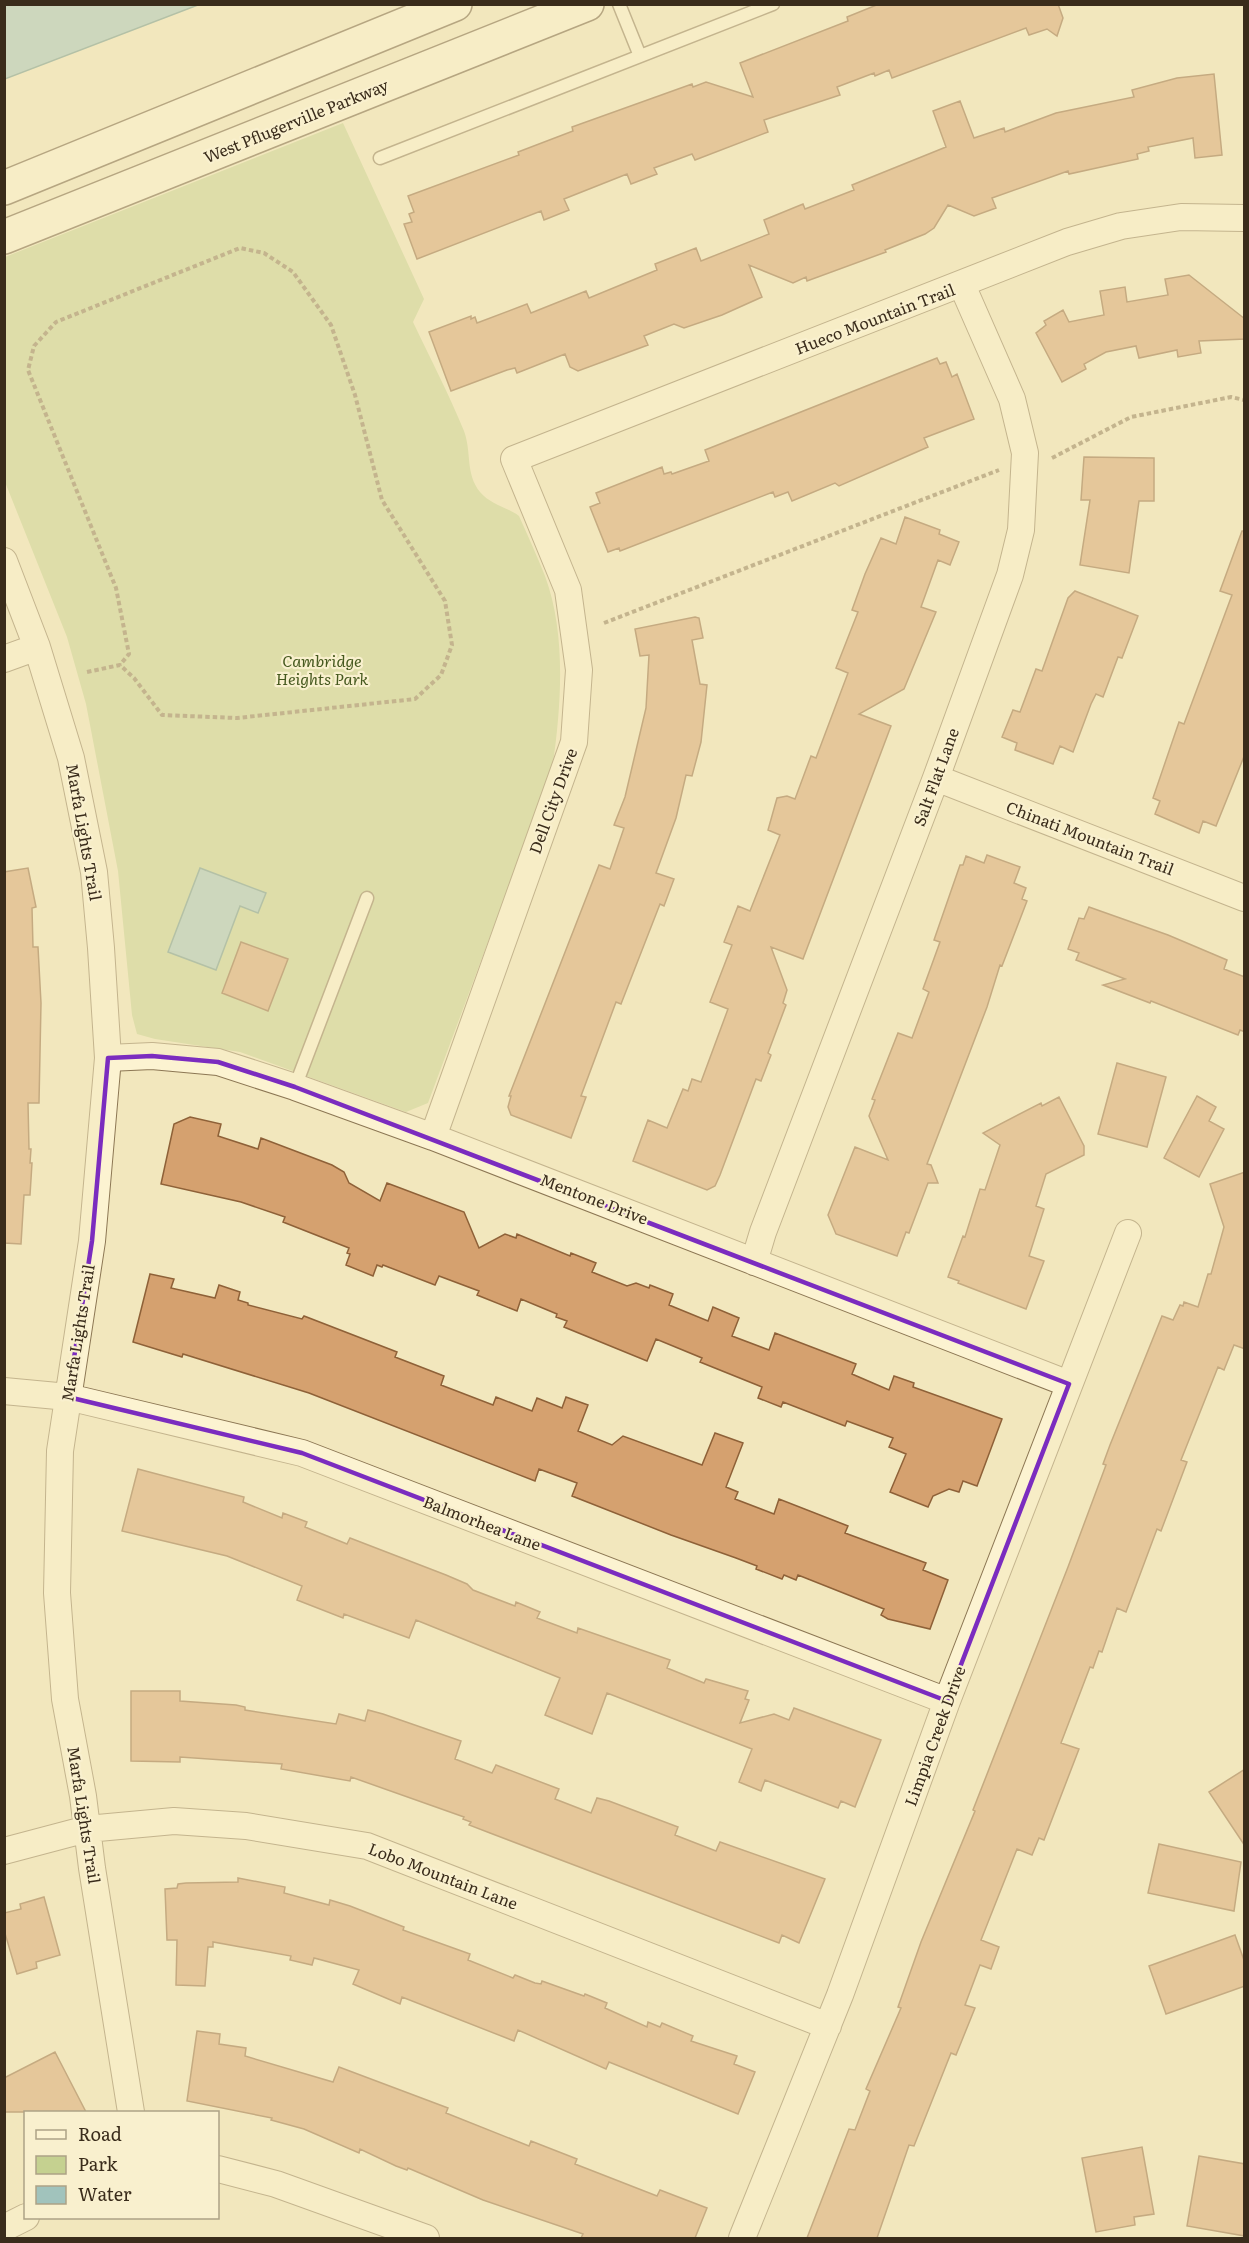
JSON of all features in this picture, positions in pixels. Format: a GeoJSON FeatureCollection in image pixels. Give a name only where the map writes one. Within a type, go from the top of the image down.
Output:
{"type":"FeatureCollection","features":[{"type":"Feature","properties":{"kind":"main road"},"geometry":{"type":"LineString","coordinates":[[4,188],[456,4]]}},
{"type":"Feature","properties":{"kind":"main road","name":"West Pflugerville Parkway"},"geometry":{"type":"LineString","coordinates":[[4,237],[587,4]]}},
{"type":"Feature","properties":{"kind":"street","name":"Hueco Mountain Trail"},"geometry":{"type":"LineString","coordinates":[[514,459],[1067,242],[1120,226],[1181,217],[1245,218]]}},
{"type":"Feature","properties":{"kind":"street","name":"Salt Flat Lane"},"geometry":{"type":"LineString","coordinates":[[754,1262],[763,1232],[936,778],[1010,575],[1021,530],[1027,463],[1012,399],[962,285]]}},
{"type":"Feature","properties":{"kind":"street","name":"Dell City Drive"},"geometry":{"type":"LineString","coordinates":[[433,1137],[574,742],[579,670],[568,590],[514,459]]}},
{"type":"Feature","properties":{"kind":"street","name":"Marfa Lights Trail"},"geometry":{"type":"LineString","coordinates":[[4,561],[37,647],[71,758],[94,872],[108,1058],[92,1241],[60,1451],[57,1593],[65,1699],[131,2111]]}},
{"type":"Feature","properties":{"kind":"street"},"geometry":{"type":"LineString","coordinates":[[4,659],[37,647]]}},
{"type":"Feature","properties":{"kind":"street","name":"Chinati Mountain Trail"},"geometry":{"type":"LineString","coordinates":[[936,778],[1245,898]]}},
{"type":"Feature","properties":{"kind":"street","name":"Mentone Drive"},"geometry":{"type":"LineString","coordinates":[[108,1058],[152,1056],[218,1062],[295,1087],[433,1137],[1070,1384]]}},
{"type":"Feature","properties":{"kind":"street","name":"Limpia Creek Drive"},"geometry":{"type":"LineString","coordinates":[[742,2238],[828,2026],[947,1701],[1128,1233]]}},
{"type":"Feature","properties":{"kind":"street","name":"Balmorhea Lane"},"geometry":{"type":"LineString","coordinates":[[4,1391],[69,1397],[302,1454],[947,1701]]}},
{"type":"Feature","properties":{"kind":"street","name":"Lobo Mountain Lane"},"geometry":{"type":"LineString","coordinates":[[4,1851],[87,1829],[174,1821],[246,1826],[367,1846],[828,2026]]}},
{"type":"Feature","properties":{"kind":"street"},"geometry":{"type":"LineString","coordinates":[[219,2169],[276,2184],[426,2238]]}},
{"type":"Feature","properties":{"kind":"street"},"geometry":{"type":"LineString","coordinates":[[4,2228],[24,2218]]}},
{"type":"Feature","properties":{"kind":"lane"},"geometry":{"type":"LineString","coordinates":[[619,4],[640,57]]}},
{"type":"Feature","properties":{"kind":"lane"},"geometry":{"type":"LineString","coordinates":[[380,158],[773,4]]}},
{"type":"Feature","properties":{"kind":"lane"},"geometry":{"type":"LineString","coordinates":[[295,1087],[367,898]]}},
{"type":"Feature","properties":{"kind":"path"},"geometry":{"type":"LineString","coordinates":[[87,672],[120,665],[129,654],[116,588],[28,370],[34,346],[56,322],[240,248],[264,253],[293,272],[331,325],[355,395],[382,500],[445,601],[452,645],[441,675],[415,699],[237,718],[162,715],[134,678],[120,665]]}},
{"type":"Feature","properties":{"kind":"path"},"geometry":{"type":"LineString","coordinates":[[1052,458],[1131,417],[1230,397],[1245,400]]}},
{"type":"Feature","properties":{"kind":"path"},"geometry":{"type":"LineString","coordinates":[[604,623],[999,470]]}},
{"type":"Feature","properties":{"kind":"highlighted area"},"geometry":{"type":"Polygon","coordinates":[[[152,1056],[218,1062],[295,1087],[1069,1384],[947,1701],[302,1453],[68,1397],[92,1241],[108,1058],[152,1056]]]}},
{"type":"Feature","properties":{"kind":"green space","name":"Cambridge Heights Park"},"geometry":{"type":"Polygon","coordinates":[[[343,123],[424,299],[413,322],[464,431],[472,478],[484,496],[519,516],[545,576],[557,623],[559,647],[560,697],[552,770],[428,1103],[406,1112],[240,1052],[155,1039],[137,1034],[132,1015],[118,871],[86,704],[67,637],[5,482],[5,257],[343,123]]]}},
{"type":"Feature","properties":{"kind":"water"},"geometry":{"type":"Polygon","coordinates":[[[5,4],[198,4],[198,5],[5,79],[5,4]]]}},
{"type":"Feature","properties":{"kind":"water"},"geometry":{"type":"Polygon","coordinates":[[[200,868],[266,893],[258,913],[240,906],[216,970],[168,952],[200,868]]]}},
{"type":"Feature","properties":{"kind":"building"},"geometry":{"type":"Polygon","coordinates":[[[879,4],[1058,4],[1063,18],[1057,36],[1047,29],[1029,35],[1026,28],[892,78],[889,70],[875,76],[874,73],[837,87],[840,95],[764,120],[768,132],[695,160],[692,154],[654,168],[657,174],[631,184],[627,174],[564,199],[569,210],[544,220],[541,211],[417,259],[404,224],[412,222],[409,214],[414,212],[408,196],[519,155],[518,152],[573,131],[572,127],[692,84],[693,87],[706,82],[753,97],[740,63],[848,21],[847,17],[879,4]]]}},
{"type":"Feature","properties":{"kind":"building"},"geometry":{"type":"Polygon","coordinates":[[[1214,74],[1222,155],[1195,158],[1193,138],[1148,147],[1149,151],[1137,154],[1138,159],[1069,174],[1068,171],[992,198],[996,208],[974,216],[948,205],[934,228],[925,234],[885,250],[886,252],[807,281],[806,277],[793,283],[749,265],[762,297],[722,315],[684,328],[674,324],[644,336],[648,345],[578,371],[570,367],[565,354],[517,373],[515,368],[507,370],[451,391],[429,332],[471,316],[471,319],[475,317],[477,323],[527,304],[531,313],[586,291],[589,298],[657,270],[655,264],[696,248],[701,261],[769,234],[764,220],[803,204],[805,209],[854,190],[852,185],[946,147],[933,111],[960,101],[974,138],[1004,128],[1005,132],[1056,113],[1134,97],[1132,90],[1177,78],[1214,74]]]}},
{"type":"Feature","properties":{"kind":"building"},"geometry":{"type":"Polygon","coordinates":[[[1189,275],[1245,319],[1245,339],[1199,341],[1201,353],[1178,357],[1177,350],[1139,358],[1136,346],[1106,352],[1084,364],[1086,369],[1062,382],[1036,333],[1046,325],[1044,321],[1063,310],[1069,322],[1104,315],[1100,291],[1125,287],[1127,302],[1168,295],[1165,279],[1189,275]]]}},
{"type":"Feature","properties":{"kind":"building"},"geometry":{"type":"Polygon","coordinates":[[[937,358],[940,364],[946,362],[952,377],[957,374],[974,419],[924,438],[928,447],[839,486],[835,483],[792,501],[788,492],[775,497],[773,492],[620,551],[619,548],[608,552],[590,507],[600,503],[596,493],[662,467],[664,474],[671,472],[672,474],[709,461],[705,450],[937,358]]]}},
{"type":"Feature","properties":{"kind":"building"},"geometry":{"type":"Polygon","coordinates":[[[1084,457],[1154,458],[1154,501],[1139,501],[1129,573],[1080,565],[1090,500],[1081,500],[1084,457]]]}},
{"type":"Feature","properties":{"kind":"building"},"geometry":{"type":"Polygon","coordinates":[[[905,517],[940,530],[939,534],[959,542],[950,565],[938,560],[921,607],[936,612],[904,689],[859,714],[891,726],[803,959],[771,947],[787,990],[783,1003],[786,1005],[768,1053],[771,1055],[761,1081],[756,1079],[715,1186],[707,1190],[633,1161],[648,1120],[667,1128],[683,1089],[688,1091],[692,1079],[701,1082],[728,1009],[710,1002],[732,945],[724,942],[738,906],[750,911],[780,835],[768,830],[777,798],[787,796],[795,799],[811,756],[816,758],[848,673],[836,668],[858,612],[852,610],[865,574],[881,538],[896,544],[905,517]]]}},
{"type":"Feature","properties":{"kind":"building"},"geometry":{"type":"Polygon","coordinates":[[[1242,531],[1245,531],[1245,754],[1216,826],[1203,821],[1199,833],[1155,814],[1160,801],[1153,798],[1179,722],[1184,724],[1232,595],[1220,591],[1242,531]]]}},
{"type":"Feature","properties":{"kind":"building"},"geometry":{"type":"Polygon","coordinates":[[[1075,591],[1138,616],[1122,658],[1118,657],[1103,697],[1096,694],[1091,704],[1073,752],[1060,746],[1053,764],[1015,750],[1017,743],[1002,737],[1013,710],[1020,712],[1036,669],[1042,671],[1068,598],[1075,591]]]}},
{"type":"Feature","properties":{"kind":"building"},"geometry":{"type":"Polygon","coordinates":[[[699,618],[703,638],[692,640],[700,684],[707,685],[701,742],[692,776],[686,775],[676,818],[656,873],[674,879],[664,906],[660,904],[621,1004],[616,1002],[581,1096],[586,1097],[571,1138],[511,1115],[508,1107],[511,1096],[509,1096],[599,865],[610,869],[624,828],[614,825],[625,797],[646,708],[649,655],[640,656],[635,629],[699,618]]]}},
{"type":"Feature","properties":{"kind":"building"},"geometry":{"type":"Polygon","coordinates":[[[987,855],[1020,867],[1014,883],[1026,888],[1022,899],[1027,901],[1002,966],[1000,965],[987,1007],[927,1164],[931,1165],[938,1183],[928,1183],[909,1233],[906,1232],[897,1256],[836,1234],[828,1215],[855,1147],[888,1160],[869,1116],[875,1100],[872,1099],[898,1033],[912,1038],[929,992],[923,989],[940,942],[934,940],[960,865],[963,865],[966,856],[984,863],[987,855]]]}},
{"type":"Feature","properties":{"kind":"building"},"geometry":{"type":"Polygon","coordinates":[[[28,868],[36,907],[32,908],[33,947],[38,947],[41,1003],[39,1103],[28,1103],[29,1149],[31,1149],[30,1163],[32,1163],[30,1195],[24,1195],[21,1244],[4,1243],[4,872],[28,868]]]}},
{"type":"Feature","properties":{"kind":"building"},"geometry":{"type":"Polygon","coordinates":[[[1089,907],[1168,935],[1227,960],[1224,969],[1245,977],[1245,1032],[1240,1030],[1238,1035],[1103,985],[1125,979],[1076,960],[1079,953],[1068,949],[1079,918],[1084,919],[1089,907]]]}},
{"type":"Feature","properties":{"kind":"building"},"geometry":{"type":"Polygon","coordinates":[[[241,942],[288,959],[268,1011],[222,993],[241,942]]]}},
{"type":"Feature","properties":{"kind":"building"},"geometry":{"type":"Polygon","coordinates":[[[1117,1063],[1166,1077],[1147,1147],[1098,1134],[1117,1063]]]}},
{"type":"Feature","properties":{"kind":"building"},"geometry":{"type":"Polygon","coordinates":[[[1197,1096],[1216,1107],[1209,1121],[1224,1129],[1199,1177],[1164,1158],[1197,1096]]]}},
{"type":"Feature","properties":{"kind":"building"},"geometry":{"type":"Polygon","coordinates":[[[1059,1097],[1084,1146],[1084,1155],[1046,1174],[1036,1206],[1044,1209],[1029,1256],[1044,1261],[1026,1309],[948,1277],[963,1236],[965,1237],[980,1189],[985,1190],[1000,1145],[983,1133],[1041,1103],[1042,1106],[1059,1097]]]}},
{"type":"Feature","properties":{"kind":"building"},"geometry":{"type":"Polygon","coordinates":[[[190,1117],[221,1124],[218,1136],[258,1149],[261,1138],[332,1165],[344,1172],[349,1183],[380,1201],[387,1183],[464,1212],[479,1248],[505,1234],[516,1238],[517,1234],[570,1256],[571,1253],[596,1263],[592,1272],[627,1286],[636,1283],[649,1288],[650,1285],[673,1294],[669,1305],[708,1321],[713,1307],[739,1318],[732,1336],[769,1350],[775,1333],[856,1364],[852,1374],[889,1390],[894,1376],[914,1383],[913,1387],[1002,1419],[977,1486],[963,1481],[959,1492],[949,1489],[933,1496],[928,1507],[890,1492],[906,1454],[889,1447],[893,1438],[847,1421],[845,1426],[783,1402],[781,1407],[758,1398],[762,1387],[700,1362],[702,1358],[656,1339],[647,1361],[564,1327],[567,1321],[556,1317],[557,1314],[521,1299],[517,1311],[477,1295],[479,1291],[439,1276],[435,1285],[383,1265],[382,1267],[377,1265],[373,1276],[346,1265],[350,1254],[347,1253],[349,1248],[283,1222],[285,1217],[241,1202],[161,1184],[174,1124],[190,1117]]]}},
{"type":"Feature","properties":{"kind":"building"},"geometry":{"type":"Polygon","coordinates":[[[1245,1172],[1245,1349],[1234,1345],[1224,1370],[1218,1367],[1181,1460],[1187,1462],[1161,1531],[1157,1529],[1126,1612],[1117,1608],[1102,1652],[1099,1651],[1093,1668],[1090,1667],[1061,1743],[1079,1749],[1044,1840],[1039,1838],[1032,1855],[1017,1849],[981,1940],[999,1947],[991,1969],[980,1965],[965,2005],[975,2008],[956,2055],[951,2053],[914,2146],[909,2145],[877,2238],[807,2238],[849,2129],[855,2130],[870,2091],[866,2089],[901,2008],[898,2007],[921,1942],[975,1811],[973,1810],[1106,1465],[1103,1464],[1110,1445],[1162,1316],[1173,1320],[1180,1305],[1183,1306],[1184,1302],[1198,1307],[1208,1274],[1211,1274],[1224,1227],[1210,1184],[1245,1172]]]}},
{"type":"Feature","properties":{"kind":"building"},"geometry":{"type":"Polygon","coordinates":[[[150,1274],[174,1279],[171,1288],[215,1298],[219,1285],[240,1292],[238,1300],[248,1305],[302,1319],[304,1316],[397,1352],[395,1357],[444,1376],[441,1385],[493,1405],[496,1397],[532,1411],[537,1398],[562,1408],[566,1397],[588,1405],[578,1431],[612,1445],[623,1436],[702,1465],[715,1433],[743,1443],[726,1487],[738,1492],[735,1499],[774,1514],[779,1499],[848,1526],[845,1533],[926,1563],[923,1570],[948,1580],[930,1629],[888,1619],[881,1615],[884,1609],[798,1575],[796,1580],[784,1575],[782,1579],[756,1569],[757,1566],[572,1496],[577,1483],[539,1469],[535,1481],[309,1393],[183,1354],[182,1357],[133,1342],[150,1274]]]}},
{"type":"Feature","properties":{"kind":"building"},"geometry":{"type":"Polygon","coordinates":[[[138,1469],[244,1497],[243,1502],[282,1518],[283,1513],[307,1522],[305,1527],[347,1544],[350,1538],[446,1575],[467,1584],[473,1590],[515,1606],[516,1602],[540,1612],[537,1618],[577,1633],[578,1628],[670,1660],[667,1668],[704,1683],[706,1679],[748,1691],[745,1699],[749,1700],[740,1723],[774,1714],[789,1720],[794,1708],[881,1740],[855,1807],[841,1801],[838,1808],[765,1780],[761,1791],[739,1782],[752,1749],[607,1693],[592,1734],[545,1715],[560,1678],[416,1620],[409,1638],[344,1614],[343,1618],[297,1600],[302,1586],[227,1556],[122,1531],[138,1469]]]}},
{"type":"Feature","properties":{"kind":"building"},"geometry":{"type":"Polygon","coordinates":[[[131,1691],[180,1691],[180,1701],[236,1705],[245,1707],[245,1710],[336,1724],[339,1714],[365,1721],[368,1710],[383,1714],[461,1741],[455,1759],[492,1773],[496,1765],[559,1789],[555,1799],[591,1813],[597,1798],[609,1801],[678,1827],[675,1835],[716,1851],[720,1842],[825,1879],[799,1943],[782,1935],[779,1943],[469,1825],[471,1822],[463,1819],[464,1817],[351,1777],[350,1781],[281,1769],[282,1764],[180,1757],[180,1762],[131,1761],[131,1691]]]}},
{"type":"Feature","properties":{"kind":"building"},"geometry":{"type":"Polygon","coordinates":[[[1245,1769],[1245,1846],[1209,1792],[1245,1769]]]}},
{"type":"Feature","properties":{"kind":"building"},"geometry":{"type":"Polygon","coordinates":[[[1159,1844],[1241,1862],[1234,1911],[1148,1893],[1159,1844]]]}},
{"type":"Feature","properties":{"kind":"building"},"geometry":{"type":"Polygon","coordinates":[[[238,1878],[285,1887],[284,1893],[329,1905],[330,1900],[350,1906],[404,1927],[403,1930],[470,1954],[468,1960],[513,1978],[515,1975],[535,1983],[541,1984],[542,1981],[584,1996],[585,1994],[607,2003],[605,2008],[647,2027],[648,2022],[660,2027],[662,2023],[693,2036],[691,2041],[737,2056],[734,2064],[755,2072],[738,2114],[609,2062],[606,2069],[518,2030],[514,2041],[402,1997],[400,2004],[353,1984],[359,1970],[314,1958],[312,1965],[290,1960],[291,1956],[213,1942],[213,1947],[208,1947],[205,1986],[176,1985],[177,1940],[167,1940],[165,1889],[177,1888],[178,1884],[186,1883],[238,1882],[238,1878]]]}},
{"type":"Feature","properties":{"kind":"building"},"geometry":{"type":"Polygon","coordinates":[[[44,1897],[60,1955],[36,1962],[37,1968],[17,1974],[4,1930],[4,1913],[21,1909],[20,1904],[44,1897]]]}},
{"type":"Feature","properties":{"kind":"building"},"geometry":{"type":"Polygon","coordinates":[[[1235,1935],[1245,1963],[1245,1986],[1166,2014],[1149,1966],[1235,1935]]]}},
{"type":"Feature","properties":{"kind":"building"},"geometry":{"type":"Polygon","coordinates":[[[197,2031],[220,2034],[219,2044],[246,2048],[245,2056],[333,2082],[339,2067],[448,2108],[446,2113],[529,2146],[531,2141],[577,2159],[575,2164],[657,2196],[660,2190],[707,2208],[695,2238],[581,2238],[583,2234],[483,2200],[408,2168],[407,2170],[396,2166],[360,2149],[359,2153],[304,2129],[271,2120],[272,2118],[187,2101],[197,2031]]]}},
{"type":"Feature","properties":{"kind":"building"},"geometry":{"type":"Polygon","coordinates":[[[55,2052],[85,2111],[4,2112],[4,2078],[55,2052]]]}},
{"type":"Feature","properties":{"kind":"building"},"geometry":{"type":"Polygon","coordinates":[[[1142,2147],[1154,2214],[1134,2217],[1135,2225],[1096,2232],[1082,2158],[1142,2147]]]}},
{"type":"Feature","properties":{"kind":"building"},"geometry":{"type":"Polygon","coordinates":[[[1199,2156],[1245,2164],[1245,2236],[1187,2226],[1199,2156]]]}}]}
